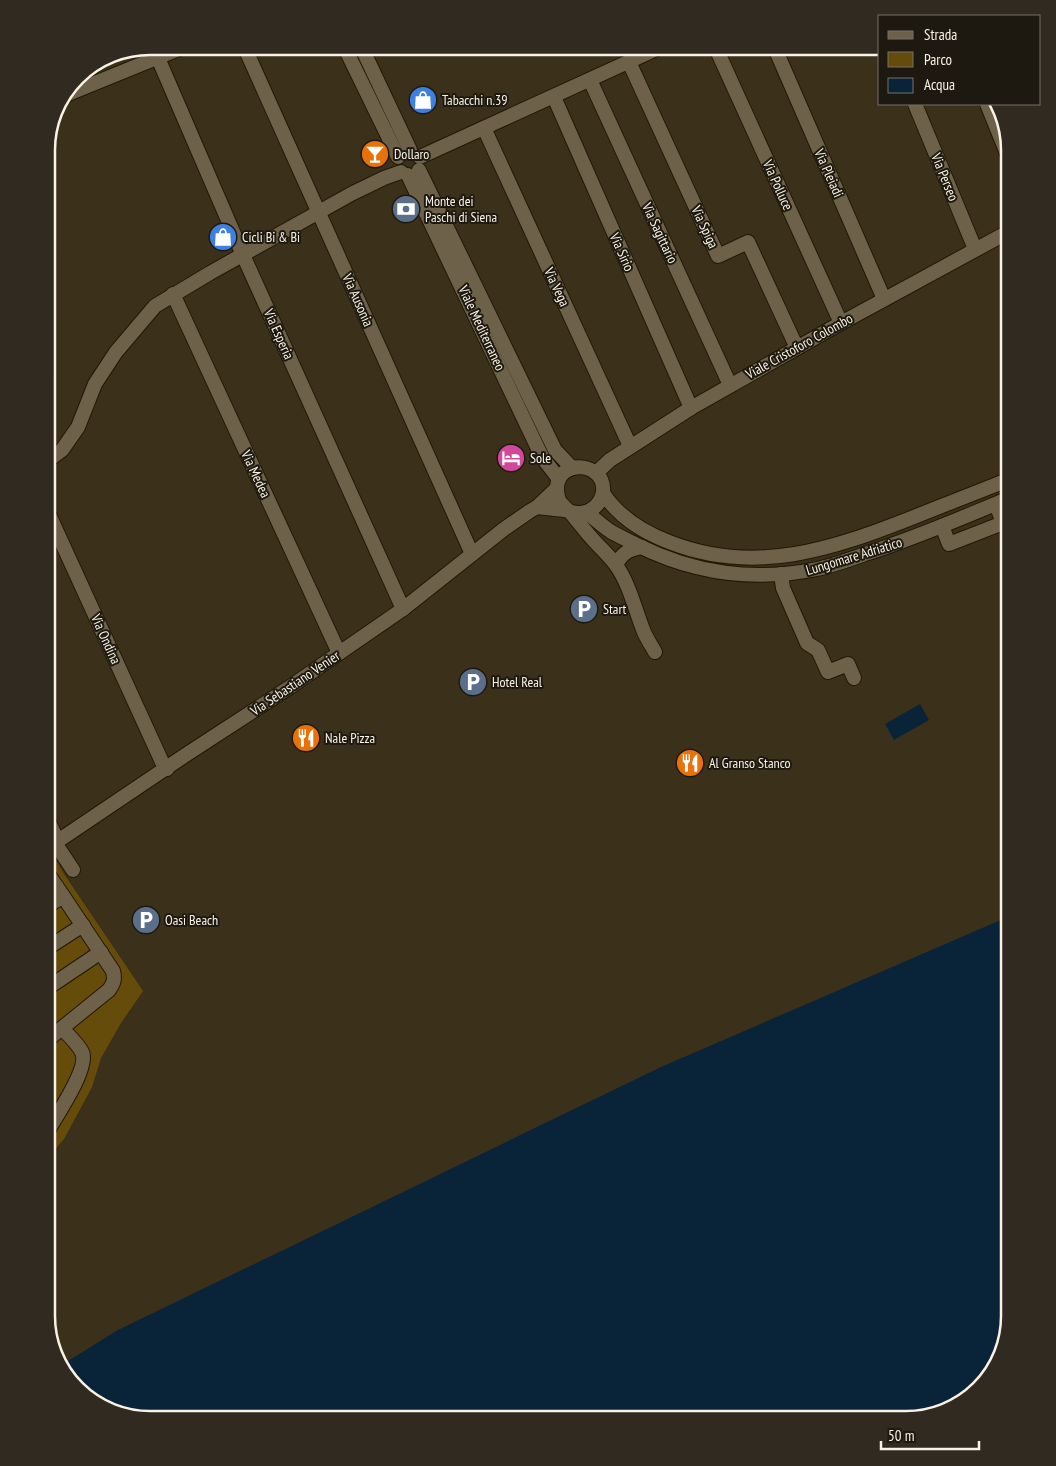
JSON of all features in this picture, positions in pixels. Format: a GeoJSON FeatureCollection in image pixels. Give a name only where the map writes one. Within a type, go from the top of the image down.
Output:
{"type":"FeatureCollection","features":[{"type":"Feature","properties":{"kind":"street"},"geometry":{"type":"LineString","coordinates":[[76,91],[165,55]]}},
{"type":"Feature","properties":{"kind":"street","name":"Via Ausonia"},"geometry":{"type":"LineString","coordinates":[[248,55],[472,554]]}},
{"type":"Feature","properties":{"kind":"street","name":"Viale Mediterraneo"},"geometry":{"type":"LineString","coordinates":[[349,55],[408,164],[555,450],[572,468]]}},
{"type":"Feature","properties":{"kind":"street","name":"Viale Mediterraneo"},"geometry":{"type":"LineString","coordinates":[[365,55],[408,164],[542,457],[558,484]]}},
{"type":"Feature","properties":{"kind":"street"},"geometry":{"type":"LineString","coordinates":[[55,455],[62,450],[78,427],[95,384],[116,352],[156,306],[173,294],[408,164],[644,55]]}},
{"type":"Feature","properties":{"kind":"street","name":"Via Polluce"},"geometry":{"type":"LineString","coordinates":[[719,55],[841,323]]}},
{"type":"Feature","properties":{"kind":"street","name":"Via Pleiadi"},"geometry":{"type":"LineString","coordinates":[[778,55],[884,299]]}},
{"type":"Feature","properties":{"kind":"street","name":"Via Esperia"},"geometry":{"type":"LineString","coordinates":[[158,58],[243,255],[403,608]]}},
{"type":"Feature","properties":{"kind":"street","name":"Via Spiga"},"geometry":{"type":"LineString","coordinates":[[629,62],[718,256],[748,242],[797,348]]}},
{"type":"Feature","properties":{"kind":"street","name":"Via Sagittario"},"geometry":{"type":"LineString","coordinates":[[590,80],[730,385]]}},
{"type":"Feature","properties":{"kind":"street","name":"Via Sirio"},"geometry":{"type":"LineString","coordinates":[[554,97],[691,408]]}},
{"type":"Feature","properties":{"kind":"street","name":"Via Perseo"},"geometry":{"type":"LineString","coordinates":[[915,105],[975,249]]}},
{"type":"Feature","properties":{"kind":"street"},"geometry":{"type":"LineString","coordinates":[[987,105],[1000,136]]}},
{"type":"Feature","properties":{"kind":"street","name":"Via Vega"},"geometry":{"type":"LineString","coordinates":[[484,128],[630,446]]}},
{"type":"Feature","properties":{"kind":"street","name":"Viale Cristoforo Colombo"},"geometry":{"type":"LineString","coordinates":[[596,473],[603,465],[630,446],[730,385],[1001,236]]}},
{"type":"Feature","properties":{"kind":"street","name":"Via Medea"},"geometry":{"type":"LineString","coordinates":[[173,294],[339,653]]}},
{"type":"Feature","properties":{"kind":"street"},"geometry":{"type":"LineString","coordinates":[[537,507],[569,510],[580,513],[592,510],[603,493],[603,486],[596,473],[584,467],[567,470],[558,484],[557,495],[569,510],[592,548],[616,564],[627,586],[644,633],[655,652]]}},
{"type":"Feature","properties":{"kind":"street","name":"Lungomare Adriatico"},"geometry":{"type":"LineString","coordinates":[[603,493],[611,505],[623,516],[655,536],[684,548],[716,555],[774,557],[840,545],[1001,483]]}},
{"type":"Feature","properties":{"kind":"street","name":"Via Sebastiano Venier"},"geometry":{"type":"LineString","coordinates":[[55,844],[290,687],[403,608],[472,554],[537,507],[558,484]]}},
{"type":"Feature","properties":{"kind":"street","name":"Lungomare Adriatico"},"geometry":{"type":"LineString","coordinates":[[586,512],[611,532],[680,563],[714,572],[745,575],[781,574],[818,569],[844,562],[899,544],[1001,502]]}},
{"type":"Feature","properties":{"kind":"street"},"geometry":{"type":"LineString","coordinates":[[996,504],[1001,518]]}},
{"type":"Feature","properties":{"kind":"street"},"geometry":{"type":"LineString","coordinates":[[942,526],[949,544],[1001,524]]}},
{"type":"Feature","properties":{"kind":"street","name":"Via Ondina"},"geometry":{"type":"LineString","coordinates":[[55,528],[162,762],[167,769]]}},
{"type":"Feature","properties":{"kind":"street"},"geometry":{"type":"LineString","coordinates":[[616,564],[624,553],[642,547]]}},
{"type":"Feature","properties":{"kind":"street"},"geometry":{"type":"LineString","coordinates":[[781,574],[784,588],[807,643],[818,650],[828,672],[848,664],[854,678]]}},
{"type":"Feature","properties":{"kind":"street"},"geometry":{"type":"LineString","coordinates":[[55,848],[73,870]]}},
{"type":"Feature","properties":{"kind":"street"},"geometry":{"type":"LineString","coordinates":[[55,885],[101,952],[115,977],[109,990],[55,1034]]}},
{"type":"Feature","properties":{"kind":"street"},"geometry":{"type":"LineString","coordinates":[[55,901],[63,896]]}},
{"type":"Feature","properties":{"kind":"street"},"geometry":{"type":"LineString","coordinates":[[55,944],[83,925]]}},
{"type":"Feature","properties":{"kind":"street"},"geometry":{"type":"LineString","coordinates":[[55,983],[101,952]]}},
{"type":"Feature","properties":{"kind":"street"},"geometry":{"type":"LineString","coordinates":[[55,1114],[74,1086],[83,1061],[82,1053],[62,1028]]}},
{"type":"Feature","properties":{"kind":"green space"},"geometry":{"type":"Polygon","coordinates":[[[55,858],[143,991],[121,1023],[101,1058],[92,1087],[64,1139],[55,1150],[55,858]]]}},
{"type":"Feature","properties":{"kind":"water"},"geometry":{"type":"Polygon","coordinates":[[[920,704],[929,720],[894,740],[885,724],[920,704]]]}},
{"type":"Feature","properties":{"kind":"water"},"geometry":{"type":"Polygon","coordinates":[[[1001,920],[1001,1316],[998,1341],[994,1353],[973,1383],[943,1404],[931,1408],[906,1411],[143,1411],[125,1408],[102,1398],[83,1383],[67,1362],[118,1330],[661,1067],[1001,920]]]}},
{"type":"Feature","properties":{"kind":"place","name":"Tabacchi n.39"},"geometry":{"type":"Point","coordinates":[423,100]}},
{"type":"Feature","properties":{"kind":"place","name":"Dollaro"},"geometry":{"type":"Point","coordinates":[375,154]}},
{"type":"Feature","properties":{"kind":"place","name":"Monte dei Paschi di Siena"},"geometry":{"type":"Point","coordinates":[406,209]}},
{"type":"Feature","properties":{"kind":"place","name":"Cicli Bi & Bi"},"geometry":{"type":"Point","coordinates":[223,237]}},
{"type":"Feature","properties":{"kind":"place","name":"Sole"},"geometry":{"type":"Point","coordinates":[511,458]}},
{"type":"Feature","properties":{"kind":"place","name":"Start"},"geometry":{"type":"Point","coordinates":[584,609]}},
{"type":"Feature","properties":{"kind":"place","name":"Hotel Real"},"geometry":{"type":"Point","coordinates":[473,682]}},
{"type":"Feature","properties":{"kind":"place","name":"Nale Pizza"},"geometry":{"type":"Point","coordinates":[306,738]}},
{"type":"Feature","properties":{"kind":"place","name":"Al Granso Stanco"},"geometry":{"type":"Point","coordinates":[690,763]}},
{"type":"Feature","properties":{"kind":"place","name":"Oasi Beach"},"geometry":{"type":"Point","coordinates":[146,920]}}]}
